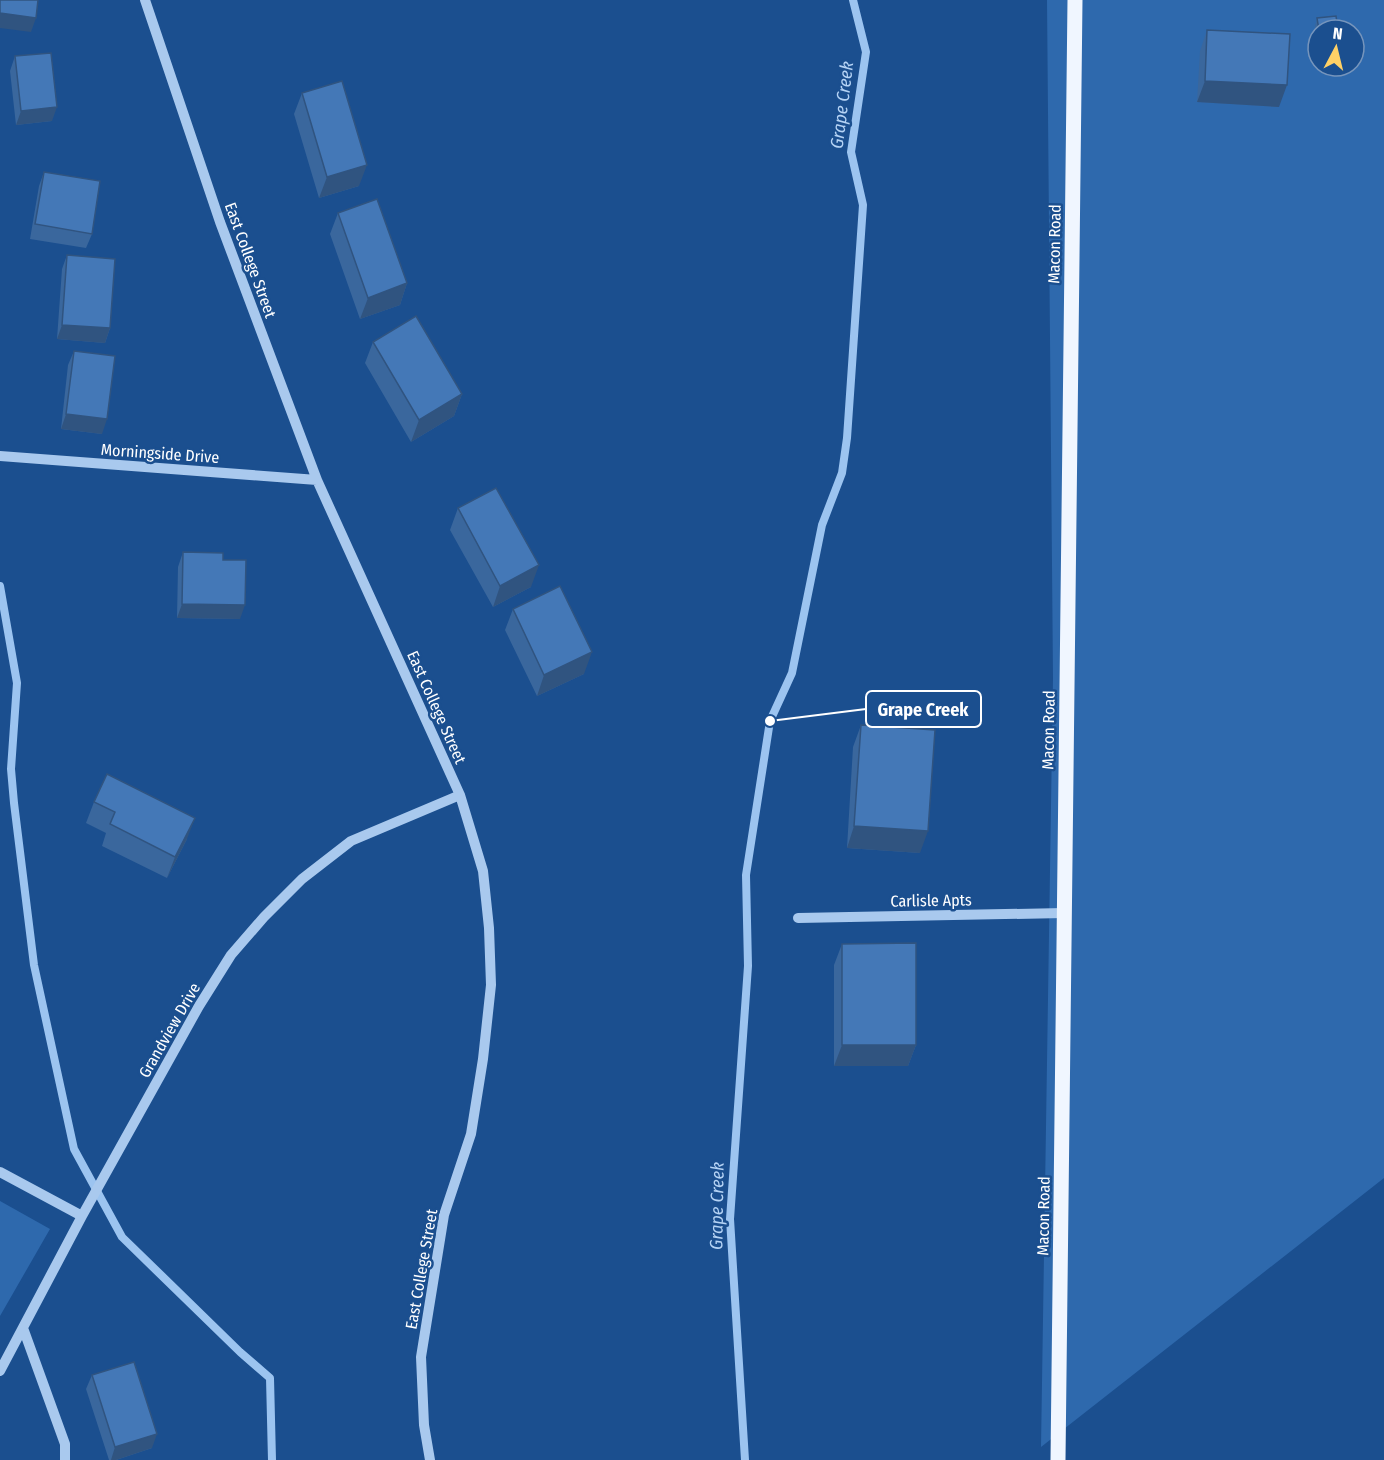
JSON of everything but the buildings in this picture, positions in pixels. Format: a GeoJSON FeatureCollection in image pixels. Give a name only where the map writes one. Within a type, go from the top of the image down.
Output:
{"type":"FeatureCollection","features":[{"type":"Feature","properties":{"kind":"main road","name":"Macon Road"},"geometry":{"type":"LineString","coordinates":[[1058,1460],[1075,0]]}},
{"type":"Feature","properties":{"kind":"street","name":"East College Street"},"geometry":{"type":"LineString","coordinates":[[145,0],[220,222],[317,480],[460,795],[483,871],[489,928],[491,985],[483,1059],[471,1134],[444,1215],[421,1357],[424,1425],[430,1460]]}},
{"type":"Feature","properties":{"kind":"street","name":"Morningside Drive"},"geometry":{"type":"LineString","coordinates":[[0,456],[317,480]]}},
{"type":"Feature","properties":{"kind":"street","name":"Grandview Drive"},"geometry":{"type":"LineString","coordinates":[[0,1371],[82,1216],[199,1006],[231,955],[264,917],[302,879],[351,841],[460,795]]}},
{"type":"Feature","properties":{"kind":"street","name":"Carlisle Apts"},"geometry":{"type":"LineString","coordinates":[[798,918],[1064,913]]}},
{"type":"Feature","properties":{"kind":"street"},"geometry":{"type":"LineString","coordinates":[[0,1172],[82,1216]]}},
{"type":"Feature","properties":{"kind":"street"},"geometry":{"type":"LineString","coordinates":[[23,1328],[65,1444],[65,1460]]}},
{"type":"Feature","properties":{"kind":"shaded area"},"geometry":{"type":"Polygon","coordinates":[[[1047,0],[1384,0],[1384,1178],[1041,1447],[1053,678],[1047,0]]]}},
{"type":"Feature","properties":{"kind":"shaded area"},"geometry":{"type":"Polygon","coordinates":[[[0,1201],[50,1229],[0,1316],[0,1201]]]}},
{"type":"Feature","properties":{"kind":"waterway","name":"Grape Creek"},"geometry":{"type":"LineString","coordinates":[[745,1460],[730,1219],[748,966],[746,875],[770,721],[792,673],[822,525],[842,473],[847,438],[863,205],[851,152],[866,52],[853,0]]}},
{"type":"Feature","properties":{"kind":"waterway"},"geometry":{"type":"LineString","coordinates":[[0,586],[17,683],[11,769],[34,965],[74,1149],[122,1237],[240,1352],[270,1378],[272,1460]]}},
{"type":"Feature","properties":{"kind":"place","name":"Grape Creek"},"geometry":{"type":"Point","coordinates":[770,721]}}]}
